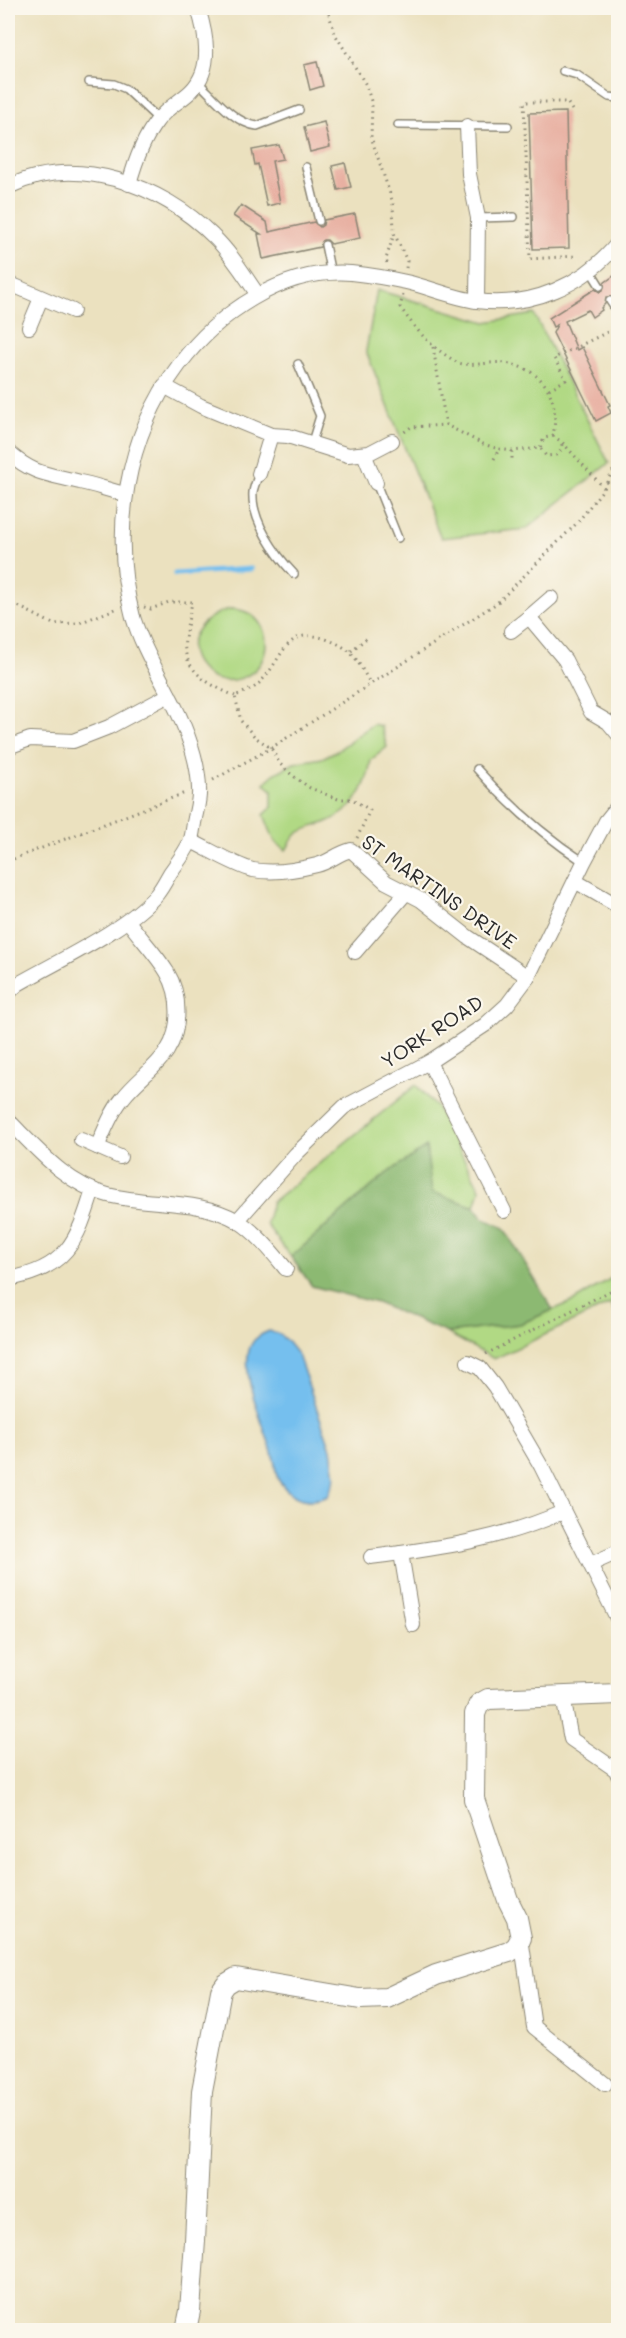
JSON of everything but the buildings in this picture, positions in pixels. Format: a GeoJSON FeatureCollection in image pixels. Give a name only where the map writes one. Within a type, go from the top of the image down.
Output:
{"type":"FeatureCollection","features":[{"type":"Feature","properties":{"kind":"street"},"geometry":{"type":"LineString","coordinates":[[129,184],[143,144],[158,119],[191,91],[198,82],[205,63],[207,46],[198,8]]}},
{"type":"Feature","properties":{"kind":"street"},"geometry":{"type":"LineString","coordinates":[[467,126],[469,174],[478,219],[477,301]]}},
{"type":"Feature","properties":{"kind":"street"},"geometry":{"type":"LineString","coordinates":[[8,188],[29,179],[59,173],[94,176],[129,184],[166,200],[200,224],[229,253],[258,295]]}},
{"type":"Feature","properties":{"kind":"street"},"geometry":{"type":"LineString","coordinates":[[8,993],[18,984],[128,921],[157,895],[190,841],[199,787],[192,750],[169,695],[146,651],[131,604],[126,585],[123,533],[126,494],[133,457],[141,433],[164,386],[196,344],[222,320],[258,295],[304,279],[347,273],[405,282],[477,301],[534,298],[579,279],[609,254],[618,243]]}},
{"type":"Feature","properties":{"kind":"street"},"geometry":{"type":"LineString","coordinates":[[8,284],[74,311]]}},
{"type":"Feature","properties":{"kind":"street"},"geometry":{"type":"LineString","coordinates":[[29,327],[41,298]]}},
{"type":"Feature","properties":{"kind":"street"},"geometry":{"type":"LineString","coordinates":[[164,386],[201,406],[271,435],[288,436],[312,442],[348,455],[364,454],[392,441]]}},
{"type":"Feature","properties":{"kind":"street"},"geometry":{"type":"LineString","coordinates":[[259,474],[271,435]]}},
{"type":"Feature","properties":{"kind":"street"},"geometry":{"type":"LineString","coordinates":[[364,454],[376,483]]}},
{"type":"Feature","properties":{"kind":"street"},"geometry":{"type":"LineString","coordinates":[[9,458],[53,478],[79,481],[126,494]]}},
{"type":"Feature","properties":{"kind":"street"},"geometry":{"type":"LineString","coordinates":[[511,631],[551,598]]}},
{"type":"Feature","properties":{"kind":"street"},"geometry":{"type":"LineString","coordinates":[[529,617],[565,660],[591,712],[608,722],[618,734]]}},
{"type":"Feature","properties":{"kind":"street"},"geometry":{"type":"LineString","coordinates":[[8,747],[30,740],[73,741],[109,727],[169,695]]}},
{"type":"Feature","properties":{"kind":"street","name":"YORK ROAD"},"geometry":{"type":"LineString","coordinates":[[237,1221],[296,1154],[344,1107],[429,1062],[485,1024],[507,1005],[528,977],[584,862],[606,821],[618,806]]}},
{"type":"Feature","properties":{"kind":"street","name":"ST MARTINS DRIVE"},"geometry":{"type":"LineString","coordinates":[[190,841],[252,870],[303,869],[322,864],[342,852],[351,850],[386,882],[405,894],[421,900],[468,937],[528,977]]}},
{"type":"Feature","properties":{"kind":"street"},"geometry":{"type":"LineString","coordinates":[[575,881],[618,906]]}},
{"type":"Feature","properties":{"kind":"street"},"geometry":{"type":"LineString","coordinates":[[355,952],[405,894]]}},
{"type":"Feature","properties":{"kind":"street"},"geometry":{"type":"LineString","coordinates":[[97,1147],[120,1102],[167,1050],[174,1034],[177,1018],[177,1002],[167,973],[128,921]]}},
{"type":"Feature","properties":{"kind":"street"},"geometry":{"type":"LineString","coordinates":[[429,1062],[504,1211]]}},
{"type":"Feature","properties":{"kind":"street"},"geometry":{"type":"LineString","coordinates":[[8,1119],[65,1174],[93,1190],[108,1195],[204,1208],[237,1221],[265,1244],[286,1269]]}},
{"type":"Feature","properties":{"kind":"street"},"geometry":{"type":"LineString","coordinates":[[81,1140],[120,1157]]}},
{"type":"Feature","properties":{"kind":"street"},"geometry":{"type":"LineString","coordinates":[[8,1279],[46,1267],[66,1253],[80,1228],[93,1190]]}},
{"type":"Feature","properties":{"kind":"street"},"geometry":{"type":"LineString","coordinates":[[468,1362],[480,1368],[495,1387],[541,1466],[618,1620]]}},
{"type":"Feature","properties":{"kind":"street"},"geometry":{"type":"LineString","coordinates":[[371,1557],[481,1541],[514,1532],[563,1512]]}},
{"type":"Feature","properties":{"kind":"street"},"geometry":{"type":"LineString","coordinates":[[591,1564],[618,1552]]}},
{"type":"Feature","properties":{"kind":"street"},"geometry":{"type":"LineString","coordinates":[[401,1553],[413,1625]]}},
{"type":"Feature","properties":{"kind":"street"},"geometry":{"type":"LineString","coordinates":[[605,2084],[534,2027],[517,1918],[508,1900],[474,1799],[475,1714],[479,1704],[488,1699],[618,1694]]}},
{"type":"Feature","properties":{"kind":"street"},"geometry":{"type":"LineString","coordinates":[[563,1697],[570,1739],[616,1770],[618,1774]]}},
{"type":"Feature","properties":{"kind":"street"},"geometry":{"type":"LineString","coordinates":[[186,2331],[190,2311],[194,2253],[202,2091],[221,1991],[226,1984],[236,1978],[360,1999],[387,1998],[436,1975],[509,1952],[516,1947],[521,1938]]}},
{"type":"Feature","properties":{"kind":"lane"},"geometry":{"type":"LineString","coordinates":[[563,71],[577,75],[609,97],[618,98]]}},
{"type":"Feature","properties":{"kind":"lane"},"geometry":{"type":"LineString","coordinates":[[89,82],[114,84],[126,89],[158,119]]}},
{"type":"Feature","properties":{"kind":"lane"},"geometry":{"type":"LineString","coordinates":[[198,82],[241,121],[250,125],[257,126],[299,110]]}},
{"type":"Feature","properties":{"kind":"lane"},"geometry":{"type":"LineString","coordinates":[[398,125],[508,126]]}},
{"type":"Feature","properties":{"kind":"lane"},"geometry":{"type":"LineString","coordinates":[[306,166],[319,221]]}},
{"type":"Feature","properties":{"kind":"lane"},"geometry":{"type":"LineString","coordinates":[[478,219],[514,217]]}},
{"type":"Feature","properties":{"kind":"lane"},"geometry":{"type":"LineString","coordinates":[[325,245],[331,274]]}},
{"type":"Feature","properties":{"kind":"lane"},"geometry":{"type":"LineString","coordinates":[[590,270],[600,286]]}},
{"type":"Feature","properties":{"kind":"lane"},"geometry":{"type":"LineString","coordinates":[[610,301],[618,313]]}},
{"type":"Feature","properties":{"kind":"lane"},"geometry":{"type":"LineString","coordinates":[[298,364],[320,416],[312,442]]}},
{"type":"Feature","properties":{"kind":"lane"},"geometry":{"type":"LineString","coordinates":[[259,474],[253,492],[263,531],[277,555],[294,574]]}},
{"type":"Feature","properties":{"kind":"lane"},"geometry":{"type":"LineString","coordinates":[[376,483],[398,538]]}},
{"type":"Feature","properties":{"kind":"lane"},"geometry":{"type":"LineString","coordinates":[[477,769],[518,811],[558,845],[584,862]]}},
{"type":"Feature","properties":{"kind":"path"},"geometry":{"type":"LineString","coordinates":[[327,8],[335,34],[366,85],[372,104],[371,137],[393,203],[394,232],[386,259],[389,268]]}},
{"type":"Feature","properties":{"kind":"path"},"geometry":{"type":"LineString","coordinates":[[572,110],[567,102],[524,102],[530,259],[576,256]]}},
{"type":"Feature","properties":{"kind":"path"},"geometry":{"type":"LineString","coordinates":[[394,232],[407,261],[406,272]]}},
{"type":"Feature","properties":{"kind":"path"},"geometry":{"type":"LineString","coordinates":[[403,290],[400,307],[414,328],[433,347],[459,363],[505,363],[537,374],[549,389],[555,408],[553,436]]}},
{"type":"Feature","properties":{"kind":"path"},"geometry":{"type":"LineString","coordinates":[[549,389],[566,380],[554,358],[618,327]]}},
{"type":"Feature","properties":{"kind":"path"},"geometry":{"type":"LineString","coordinates":[[433,347],[446,425]]}},
{"type":"Feature","properties":{"kind":"path"},"geometry":{"type":"LineString","coordinates":[[411,427],[446,425],[483,444],[499,449],[512,451],[540,448]]}},
{"type":"Feature","properties":{"kind":"path"},"geometry":{"type":"LineString","coordinates":[[540,448],[544,438],[553,436],[562,442],[604,488]]}},
{"type":"Feature","properties":{"kind":"path"},"geometry":{"type":"LineString","coordinates":[[540,448],[546,456],[556,456],[561,450],[562,442]]}},
{"type":"Feature","properties":{"kind":"path"},"geometry":{"type":"LineString","coordinates":[[494,459],[499,449]]}},
{"type":"Feature","properties":{"kind":"path"},"geometry":{"type":"LineString","coordinates":[[512,451],[512,463]]}},
{"type":"Feature","properties":{"kind":"path"},"geometry":{"type":"LineString","coordinates":[[8,861],[60,843],[199,787],[270,748],[496,603],[578,522],[604,488],[612,472],[618,468]]}},
{"type":"Feature","properties":{"kind":"path"},"geometry":{"type":"LineString","coordinates":[[607,482],[618,491]]}},
{"type":"Feature","properties":{"kind":"path"},"geometry":{"type":"LineString","coordinates":[[8,601],[53,624],[79,623],[131,604],[151,609],[169,602],[192,603],[184,649],[191,666],[200,677],[218,689],[235,696],[256,686],[296,637],[313,634],[338,643],[351,651],[370,683]]}},
{"type":"Feature","properties":{"kind":"path"},"geometry":{"type":"LineString","coordinates":[[351,651],[368,637]]}},
{"type":"Feature","properties":{"kind":"path"},"geometry":{"type":"LineString","coordinates":[[235,696],[241,721],[255,737],[270,748],[280,764],[310,788],[338,800],[352,799],[370,810],[351,850]]}},
{"type":"Feature","properties":{"kind":"path"},"geometry":{"type":"LineString","coordinates":[[468,1362],[618,1287]]}},
{"type":"Feature","properties":{"kind":"green space"},"geometry":{"type":"Polygon","coordinates":[[[377,290],[486,322],[534,314],[609,463],[526,529],[441,538],[366,351],[377,290]]]}},
{"type":"Feature","properties":{"kind":"green space"},"geometry":{"type":"Polygon","coordinates":[[[230,609],[247,612],[258,621],[264,633],[266,647],[262,661],[253,672],[239,679],[219,680],[214,679],[200,668],[191,649],[197,631],[203,624],[220,612],[230,609]]]}},
{"type":"Feature","properties":{"kind":"green space"},"geometry":{"type":"Polygon","coordinates":[[[373,724],[381,726],[387,747],[371,760],[366,780],[352,805],[327,822],[299,833],[286,850],[275,842],[264,815],[272,807],[272,790],[264,783],[274,774],[294,763],[322,758],[338,750],[373,724]]]}},
{"type":"Feature","properties":{"kind":"green space"},"geometry":{"type":"Polygon","coordinates":[[[416,1085],[437,1108],[480,1189],[475,1207],[431,1192],[426,1148],[386,1174],[291,1257],[266,1224],[272,1202],[416,1085]]]}},
{"type":"Feature","properties":{"kind":"green space"},"geometry":{"type":"Polygon","coordinates":[[[426,1147],[432,1192],[475,1207],[483,1218],[504,1228],[553,1310],[520,1324],[447,1333],[377,1303],[312,1286],[291,1257],[386,1174],[426,1147]]]}},
{"type":"Feature","properties":{"kind":"green space"},"geometry":{"type":"Polygon","coordinates":[[[618,1274],[618,1318],[610,1304],[494,1359],[447,1333],[520,1324],[574,1301],[618,1274]]]}},
{"type":"Feature","properties":{"kind":"water"},"geometry":{"type":"Polygon","coordinates":[[[269,1331],[277,1333],[286,1340],[298,1355],[331,1449],[335,1477],[328,1496],[314,1500],[301,1499],[290,1493],[278,1480],[248,1371],[251,1345],[257,1338],[269,1331]]]}},
{"type":"Feature","properties":{"kind":"waterway"},"geometry":{"type":"LineString","coordinates":[[175,574],[251,569]]}}]}
